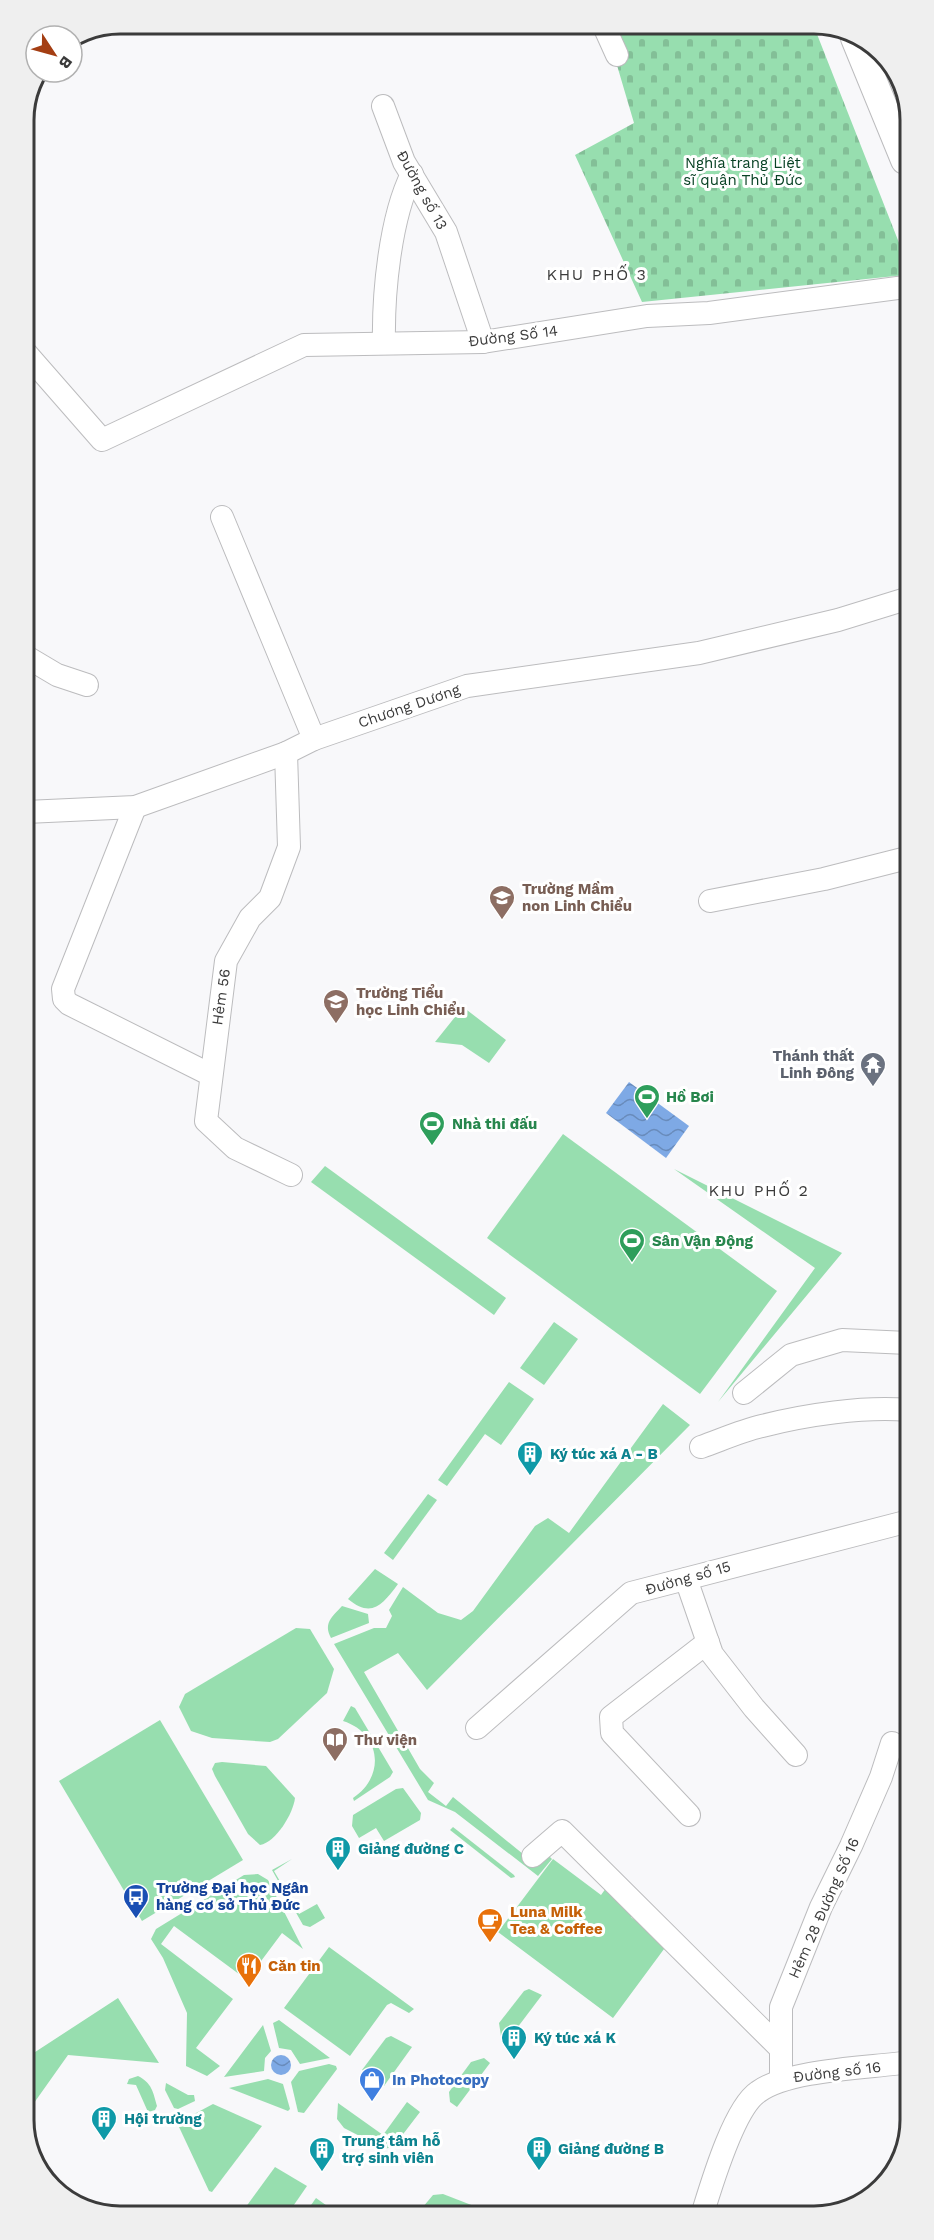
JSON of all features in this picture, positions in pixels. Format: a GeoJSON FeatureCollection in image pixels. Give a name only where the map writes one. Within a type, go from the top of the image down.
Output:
{"type":"FeatureCollection","features":[{"type":"Feature","properties":{"kind":"main road"},"geometry":{"type":"LineString","coordinates":[[859,48],[900,148]]}},
{"type":"Feature","properties":{"kind":"street"},"geometry":{"type":"LineString","coordinates":[[609,35],[617,55]]}},
{"type":"Feature","properties":{"kind":"street","name":"Đường số 13"},"geometry":{"type":"LineString","coordinates":[[383,105],[404,162],[446,232],[483,342]]}},
{"type":"Feature","properties":{"kind":"street"},"geometry":{"type":"LineString","coordinates":[[384,343],[383,309],[398,210],[412,174]]}},
{"type":"Feature","properties":{"kind":"street","name":"Đường Số 14"},"geometry":{"type":"LineString","coordinates":[[35,363],[102,440],[304,345],[483,342],[647,316],[709,313],[900,288]]}},
{"type":"Feature","properties":{"kind":"street"},"geometry":{"type":"LineString","coordinates":[[222,517],[314,738]]}},
{"type":"Feature","properties":{"kind":"street","name":"Chương Dương"},"geometry":{"type":"LineString","coordinates":[[35,812],[135,807],[286,753],[314,738],[467,686],[699,653],[838,620],[900,601]]}},
{"type":"Feature","properties":{"kind":"street"},"geometry":{"type":"LineString","coordinates":[[35,661],[57,675],[87,685]]}},
{"type":"Feature","properties":{"kind":"street","name":"Hẻm 56"},"geometry":{"type":"LineString","coordinates":[[286,753],[289,847],[270,898],[250,918],[226,961],[206,1120],[235,1148],[291,1175]]}},
{"type":"Feature","properties":{"kind":"street"},"geometry":{"type":"LineString","coordinates":[[135,807],[63,989],[64,999],[69,1004],[211,1075]]}},
{"type":"Feature","properties":{"kind":"street"},"geometry":{"type":"LineString","coordinates":[[710,901],[824,879],[900,860]]}},
{"type":"Feature","properties":{"kind":"street"},"geometry":{"type":"LineString","coordinates":[[744,1393],[791,1355],[842,1340],[900,1342]]}},
{"type":"Feature","properties":{"kind":"street"},"geometry":{"type":"LineString","coordinates":[[701,1447],[761,1426],[802,1418],[862,1411],[900,1410]]}},
{"type":"Feature","properties":{"kind":"street","name":"Đường số 15"},"geometry":{"type":"LineString","coordinates":[[477,1728],[631,1593],[900,1523]]}},
{"type":"Feature","properties":{"kind":"street"},"geometry":{"type":"LineString","coordinates":[[686,1579],[712,1654],[754,1708],[796,1755]]}},
{"type":"Feature","properties":{"kind":"street"},"geometry":{"type":"LineString","coordinates":[[689,1815],[612,1733],[611,1717],[708,1642]]}},
{"type":"Feature","properties":{"kind":"street","name":"Hẻm 28 Đường Số 16"},"geometry":{"type":"LineString","coordinates":[[781,2079],[781,2007],[821,1907],[852,1846],[881,1777],[892,1743]]}},
{"type":"Feature","properties":{"kind":"street"},"geometry":{"type":"LineString","coordinates":[[533,1856],[562,1831],[781,2049]]}},
{"type":"Feature","properties":{"kind":"street","name":"Đường số 16"},"geometry":{"type":"LineString","coordinates":[[705,2206],[717,2168],[742,2109],[756,2092],[781,2079],[900,2063]]}},
{"type":"Feature","properties":{"kind":"green space","name":"Nghĩa trang Liệt sĩ quận Thủ Đức"},"geometry":{"type":"Polygon","coordinates":[[[608,35],[817,35],[900,245],[900,276],[642,302],[575,155],[634,123],[608,35]]]}},
{"type":"Feature","properties":{"kind":"green space"},"geometry":{"type":"Polygon","coordinates":[[[463,1007],[506,1040],[489,1063],[462,1045],[435,1042],[463,1007]]]}},
{"type":"Feature","properties":{"kind":"green space","name":"Sân Vận Động"},"geometry":{"type":"Polygon","coordinates":[[[563,1134],[777,1291],[700,1394],[487,1238],[563,1134]]]}},
{"type":"Feature","properties":{"kind":"green space"},"geometry":{"type":"Polygon","coordinates":[[[325,1166],[506,1298],[494,1315],[311,1182],[325,1166]]]}},
{"type":"Feature","properties":{"kind":"green space"},"geometry":{"type":"Polygon","coordinates":[[[674,1169],[842,1253],[718,1402],[815,1268],[674,1169]]]}},
{"type":"Feature","properties":{"kind":"green space"},"geometry":{"type":"Polygon","coordinates":[[[554,1322],[578,1339],[544,1385],[520,1368],[554,1322]]]}},
{"type":"Feature","properties":{"kind":"green space"},"geometry":{"type":"Polygon","coordinates":[[[509,1382],[534,1399],[501,1445],[485,1434],[447,1486],[438,1480],[509,1382]]]}},
{"type":"Feature","properties":{"kind":"green space"},"geometry":{"type":"Polygon","coordinates":[[[663,1404],[690,1425],[427,1690],[398,1653],[364,1672],[420,1769],[434,1783],[428,1792],[446,1806],[453,1797],[534,1863],[546,1853],[552,1859],[538,1876],[455,1812],[428,1800],[334,1644],[374,1628],[386,1628],[392,1616],[389,1610],[403,1587],[438,1613],[461,1620],[473,1611],[535,1526],[548,1518],[569,1533],[663,1404]]]}},
{"type":"Feature","properties":{"kind":"green space"},"geometry":{"type":"Polygon","coordinates":[[[428,1494],[437,1500],[393,1560],[384,1553],[428,1494]]]}},
{"type":"Feature","properties":{"kind":"green space"},"geometry":{"type":"Polygon","coordinates":[[[375,1569],[398,1584],[382,1603],[376,1606],[364,1608],[356,1605],[348,1599],[375,1569]]]}},
{"type":"Feature","properties":{"kind":"green space"},"geometry":{"type":"Polygon","coordinates":[[[342,1606],[368,1614],[369,1623],[331,1638],[328,1624],[342,1606]]]}},
{"type":"Feature","properties":{"kind":"green space"},"geometry":{"type":"Polygon","coordinates":[[[296,1628],[310,1629],[334,1669],[327,1693],[278,1739],[270,1742],[212,1738],[191,1731],[179,1707],[185,1694],[296,1628]]]}},
{"type":"Feature","properties":{"kind":"green space"},"geometry":{"type":"Polygon","coordinates":[[[351,1706],[355,1708],[393,1772],[390,1777],[354,1801],[353,1798],[364,1789],[371,1778],[375,1756],[372,1745],[365,1735],[356,1727],[343,1721],[351,1706]]]}},
{"type":"Feature","properties":{"kind":"green space"},"geometry":{"type":"Polygon","coordinates":[[[160,1720],[243,1860],[142,1921],[59,1781],[160,1720]]]}},
{"type":"Feature","properties":{"kind":"green space"},"geometry":{"type":"Polygon","coordinates":[[[215,1763],[266,1766],[295,1798],[291,1812],[283,1826],[266,1843],[260,1845],[248,1834],[215,1776],[212,1769],[215,1763]]]}},
{"type":"Feature","properties":{"kind":"green space"},"geometry":{"type":"Polygon","coordinates":[[[403,1788],[421,1813],[420,1820],[384,1841],[376,1828],[359,1838],[352,1826],[353,1815],[396,1789],[403,1788]]]}},
{"type":"Feature","properties":{"kind":"green space"},"geometry":{"type":"Polygon","coordinates":[[[453,1827],[515,1877],[511,1878],[450,1830],[453,1827]]]}},
{"type":"Feature","properties":{"kind":"green space"},"geometry":{"type":"Polygon","coordinates":[[[292,1859],[274,1871],[299,1914],[317,1904],[325,1918],[310,1927],[303,1925],[272,1870],[292,1859]]]}},
{"type":"Feature","properties":{"kind":"green space"},"geometry":{"type":"Polygon","coordinates":[[[553,1859],[601,1895],[609,1884],[636,1910],[631,1917],[667,1945],[613,2018],[498,1932],[553,1859]]]}},
{"type":"Feature","properties":{"kind":"green space"},"geometry":{"type":"Polygon","coordinates":[[[258,1874],[268,1880],[303,1949],[282,1933],[247,1980],[174,1926],[161,1944],[233,1999],[196,2048],[220,2066],[207,2076],[186,2066],[187,2013],[163,1958],[151,1939],[156,1929],[244,1875],[258,1874]]]}},
{"type":"Feature","properties":{"kind":"green space"},"geometry":{"type":"Polygon","coordinates":[[[329,1947],[414,2009],[409,2013],[391,2003],[387,2005],[350,2056],[284,2008],[329,1947]]]}},
{"type":"Feature","properties":{"kind":"green space"},"geometry":{"type":"Polygon","coordinates":[[[529,1989],[542,1995],[508,2040],[501,2036],[499,2023],[524,1991],[529,1989]]]}},
{"type":"Feature","properties":{"kind":"green space"},"geometry":{"type":"Polygon","coordinates":[[[118,1998],[159,2063],[68,2055],[34,2103],[34,2053],[118,1998]]]}},
{"type":"Feature","properties":{"kind":"green space"},"geometry":{"type":"Polygon","coordinates":[[[279,2020],[330,2058],[300,2064],[291,2050],[279,2048],[273,2023],[279,2020]]]}},
{"type":"Feature","properties":{"kind":"green space"},"geometry":{"type":"Polygon","coordinates":[[[263,2025],[271,2051],[265,2058],[264,2071],[224,2077],[263,2025]]]}},
{"type":"Feature","properties":{"kind":"green space"},"geometry":{"type":"Polygon","coordinates":[[[391,2036],[412,2047],[384,2086],[362,2070],[386,2038],[391,2036]]]}},
{"type":"Feature","properties":{"kind":"green space"},"geometry":{"type":"Polygon","coordinates":[[[484,2058],[490,2063],[457,2107],[450,2102],[449,2092],[471,2062],[484,2058]]]}},
{"type":"Feature","properties":{"kind":"green space"},"geometry":{"type":"Polygon","coordinates":[[[329,2064],[336,2066],[337,2069],[304,2113],[298,2112],[291,2082],[299,2071],[329,2064]]]}},
{"type":"Feature","properties":{"kind":"green space"},"geometry":{"type":"Polygon","coordinates":[[[138,2076],[151,2088],[157,2106],[155,2110],[148,2112],[136,2085],[127,2084],[129,2079],[138,2076]]]}},
{"type":"Feature","properties":{"kind":"green space"},"geometry":{"type":"Polygon","coordinates":[[[268,2079],[283,2084],[290,2109],[288,2111],[229,2088],[268,2079]]]}},
{"type":"Feature","properties":{"kind":"green space"},"geometry":{"type":"Polygon","coordinates":[[[166,2083],[188,2095],[194,2095],[195,2101],[178,2109],[174,2108],[165,2090],[166,2083]]]}},
{"type":"Feature","properties":{"kind":"green space"},"geometry":{"type":"Polygon","coordinates":[[[407,2102],[420,2112],[394,2146],[385,2149],[344,2128],[337,2119],[338,2103],[383,2135],[407,2102]]]}},
{"type":"Feature","properties":{"kind":"green space"},"geometry":{"type":"Polygon","coordinates":[[[213,2104],[262,2126],[212,2192],[209,2191],[179,2127],[183,2120],[213,2104]]]}},
{"type":"Feature","properties":{"kind":"green space"},"geometry":{"type":"Polygon","coordinates":[[[275,2167],[307,2186],[294,2205],[247,2205],[275,2167]]]}},
{"type":"Feature","properties":{"kind":"green space"},"geometry":{"type":"Polygon","coordinates":[[[443,2194],[473,2206],[424,2205],[433,2195],[443,2194]]]}},
{"type":"Feature","properties":{"kind":"green space"},"geometry":{"type":"Polygon","coordinates":[[[316,2198],[326,2205],[311,2205],[316,2198]]]}},
{"type":"Feature","properties":{"kind":"water","name":"Hồ Bơi"},"geometry":{"type":"Polygon","coordinates":[[[629,1082],[689,1126],[666,1158],[606,1113],[629,1082]]]}},
{"type":"Feature","properties":{"kind":"water"},"geometry":{"type":"Polygon","coordinates":[[[281,2055],[288,2058],[291,2065],[288,2072],[281,2075],[274,2072],[271,2065],[274,2058],[281,2055]]]}},
{"type":"Feature","properties":{"kind":"place","name":"Trường Mầm non Linh Chiểu"},"geometry":{"type":"Point","coordinates":[502,921]}},
{"type":"Feature","properties":{"kind":"place","name":"Trường Tiểu học Linh Chiểu"},"geometry":{"type":"Point","coordinates":[336,1025]}},
{"type":"Feature","properties":{"kind":"place","name":"Thánh thất Linh Đông"},"geometry":{"type":"Point","coordinates":[873,1088]}},
{"type":"Feature","properties":{"kind":"place","name":"Hồ Bơi"},"geometry":{"type":"Point","coordinates":[647,1120]}},
{"type":"Feature","properties":{"kind":"place","name":"Nhà thi đấu"},"geometry":{"type":"Point","coordinates":[432,1147]}},
{"type":"Feature","properties":{"kind":"place","name":"Sân Vận Động"},"geometry":{"type":"Point","coordinates":[632,1264]}},
{"type":"Feature","properties":{"kind":"place","name":"Ký túc xá A - B"},"geometry":{"type":"Point","coordinates":[530,1477]}},
{"type":"Feature","properties":{"kind":"place","name":"Thư viện"},"geometry":{"type":"Point","coordinates":[335,1763]}},
{"type":"Feature","properties":{"kind":"place","name":"Giảng đường C"},"geometry":{"type":"Point","coordinates":[338,1872]}},
{"type":"Feature","properties":{"kind":"place","name":"Trường Đại học Ngân hàng cơ sở Thủ Đức"},"geometry":{"type":"Point","coordinates":[136,1920]}},
{"type":"Feature","properties":{"kind":"place","name":"Luna Milk Tea & Coffee"},"geometry":{"type":"Point","coordinates":[490,1944]}},
{"type":"Feature","properties":{"kind":"place","name":"Căn tin"},"geometry":{"type":"Point","coordinates":[249,1989]}},
{"type":"Feature","properties":{"kind":"place","name":"Ký túc xá K"},"geometry":{"type":"Point","coordinates":[514,2061]}},
{"type":"Feature","properties":{"kind":"place","name":"In Photocopy"},"geometry":{"type":"Point","coordinates":[372,2103]}},
{"type":"Feature","properties":{"kind":"place","name":"Hội trường"},"geometry":{"type":"Point","coordinates":[104,2142]}},
{"type":"Feature","properties":{"kind":"place","name":"Giảng đường B"},"geometry":{"type":"Point","coordinates":[539,2172]}},
{"type":"Feature","properties":{"kind":"place","name":"Trung tâm hỗ trợ sinh viên"},"geometry":{"type":"Point","coordinates":[322,2173]}},
{"type":"Feature","properties":{"kind":"district","name":"KHU PHỐ 3"},"geometry":{"type":"Point","coordinates":[597,274]}},
{"type":"Feature","properties":{"kind":"district","name":"KHU PHỐ 2"},"geometry":{"type":"Point","coordinates":[759,1190]}}]}
